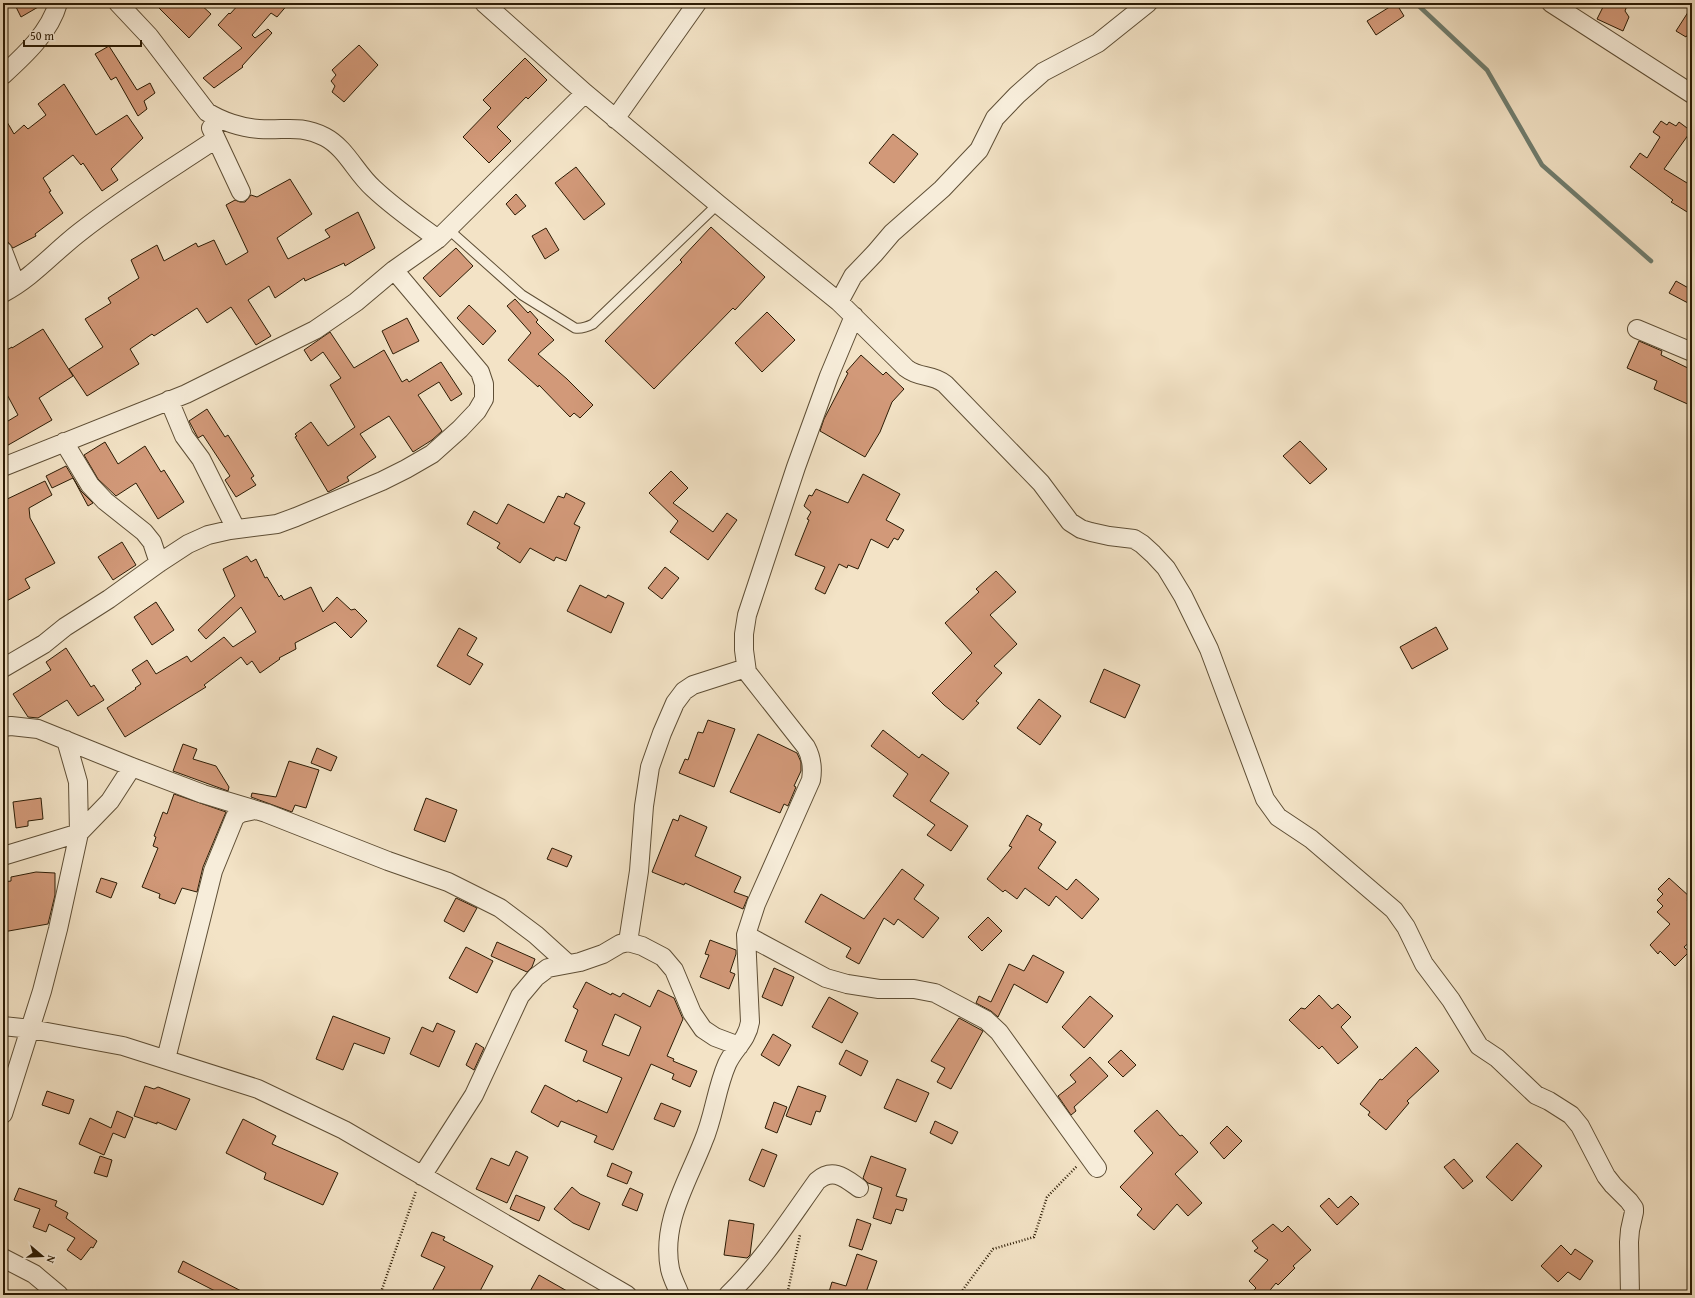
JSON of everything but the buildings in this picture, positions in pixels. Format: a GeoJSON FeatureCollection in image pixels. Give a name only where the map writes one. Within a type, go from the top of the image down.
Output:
{"type":"FeatureCollection","features":[{"type":"Feature","properties":{"kind":"street"},"geometry":{"type":"LineString","coordinates":[[3,75],[23,56],[51,22],[58,3]]}},
{"type":"Feature","properties":{"kind":"street"},"geometry":{"type":"LineString","coordinates":[[118,3],[149,36],[202,107],[240,192]]}},
{"type":"Feature","properties":{"kind":"street"},"geometry":{"type":"LineString","coordinates":[[484,3],[615,119],[839,302],[913,374],[933,376],[946,384],[1042,484],[1070,522],[1081,529],[1091,532],[1134,539],[1154,554],[1166,568],[1183,596],[1209,649],[1265,799],[1278,817],[1311,839],[1394,910],[1406,927],[1424,964],[1451,1000],[1479,1046],[1497,1058],[1536,1095],[1549,1101],[1571,1116],[1580,1126],[1606,1176],[1629,1201],[1634,1212],[1629,1242],[1630,1295]]}},
{"type":"Feature","properties":{"kind":"street"},"geometry":{"type":"LineString","coordinates":[[615,119],[697,3]]}},
{"type":"Feature","properties":{"kind":"street"},"geometry":{"type":"LineString","coordinates":[[839,302],[853,276],[892,233],[942,189],[979,150],[992,121],[1017,95],[1043,72],[1098,43],[1148,3]]}},
{"type":"Feature","properties":{"kind":"street"},"geometry":{"type":"LineString","coordinates":[[1551,3],[1692,94]]}},
{"type":"Feature","properties":{"kind":"street"},"geometry":{"type":"LineString","coordinates":[[3,467],[186,394],[315,330],[356,302],[394,270],[443,234],[585,93]]}},
{"type":"Feature","properties":{"kind":"street"},"geometry":{"type":"LineString","coordinates":[[202,107],[214,116],[246,127],[259,129],[294,128],[313,132],[326,138],[340,149],[372,187],[395,208],[443,234]]}},
{"type":"Feature","properties":{"kind":"street"},"geometry":{"type":"LineString","coordinates":[[3,251],[9,289],[34,272],[79,232],[216,139]]}},
{"type":"Feature","properties":{"kind":"street"},"geometry":{"type":"LineString","coordinates":[[3,668],[44,644],[65,627],[109,599],[159,563],[195,541],[208,535],[236,529],[277,524],[382,481],[432,454],[477,412],[484,399],[484,384],[480,372],[394,270]]}},
{"type":"Feature","properties":{"kind":"street"},"geometry":{"type":"LineString","coordinates":[[680,1295],[670,1270],[668,1240],[670,1226],[688,1175],[706,1136],[720,1080],[728,1062],[746,1037],[750,1022],[746,935],[756,904],[811,780],[813,770],[810,754],[806,747],[751,678],[746,668],[744,634],[747,615],[796,467],[829,376],[854,316]]}},
{"type":"Feature","properties":{"kind":"street"},"geometry":{"type":"LineString","coordinates":[[1637,329],[1692,352]]}},
{"type":"Feature","properties":{"kind":"street"},"geometry":{"type":"LineString","coordinates":[[169,400],[184,436],[201,459],[236,529]]}},
{"type":"Feature","properties":{"kind":"street"},"geometry":{"type":"LineString","coordinates":[[64,442],[90,484],[105,501],[144,532],[152,542],[159,563]]}},
{"type":"Feature","properties":{"kind":"street"},"geometry":{"type":"LineString","coordinates":[[628,942],[639,871],[644,806],[650,767],[662,733],[675,703],[684,692],[694,685],[746,668]]}},
{"type":"Feature","properties":{"kind":"street"},"geometry":{"type":"LineString","coordinates":[[3,727],[11,726],[38,729],[203,794],[255,810],[388,861],[448,882],[500,908],[536,935],[568,964]]}},
{"type":"Feature","properties":{"kind":"street"},"geometry":{"type":"LineString","coordinates":[[3,1114],[31,1028],[58,929],[79,833],[78,782],[66,740]]}},
{"type":"Feature","properties":{"kind":"street"},"geometry":{"type":"LineString","coordinates":[[3,856],[79,833],[110,801],[132,767]]}},
{"type":"Feature","properties":{"kind":"street"},"geometry":{"type":"LineString","coordinates":[[166,1059],[213,871],[234,817],[255,810]]}},
{"type":"Feature","properties":{"kind":"street"},"geometry":{"type":"LineString","coordinates":[[746,935],[826,978],[847,984],[879,989],[914,989],[935,994],[986,1020],[999,1032],[1096,1168]]}},
{"type":"Feature","properties":{"kind":"street"},"geometry":{"type":"LineString","coordinates":[[422,1176],[474,1095],[520,996],[536,977],[548,968],[602,954],[620,944],[628,942],[642,946],[663,957],[674,970],[692,1013],[703,1029],[714,1038],[739,1046]]}},
{"type":"Feature","properties":{"kind":"street"},"geometry":{"type":"LineString","coordinates":[[3,1026],[31,1028],[124,1046],[258,1089],[344,1130],[627,1295]]}},
{"type":"Feature","properties":{"kind":"street"},"geometry":{"type":"LineString","coordinates":[[728,1295],[741,1283],[775,1240],[817,1181],[823,1176],[830,1174],[841,1176],[860,1188]]}},
{"type":"Feature","properties":{"kind":"street"},"geometry":{"type":"LineString","coordinates":[[3,1258],[34,1274],[59,1295]]}},
{"type":"Feature","properties":{"kind":"lane"},"geometry":{"type":"LineString","coordinates":[[443,234],[522,295],[575,328],[580,329],[593,324],[718,204]]}},
{"type":"Feature","properties":{"kind":"path"},"geometry":{"type":"LineString","coordinates":[[959,1295],[993,1249],[1034,1237],[1047,1197],[1079,1164]]}},
{"type":"Feature","properties":{"kind":"path"},"geometry":{"type":"LineString","coordinates":[[380,1295],[422,1176]]}},
{"type":"Feature","properties":{"kind":"path"},"geometry":{"type":"LineString","coordinates":[[787,1295],[802,1229]]}},
{"type":"Feature","properties":{"kind":"waterway"},"geometry":{"type":"LineString","coordinates":[[1420,3],[1420,7],[1487,70],[1542,165],[1651,261]]}}]}
